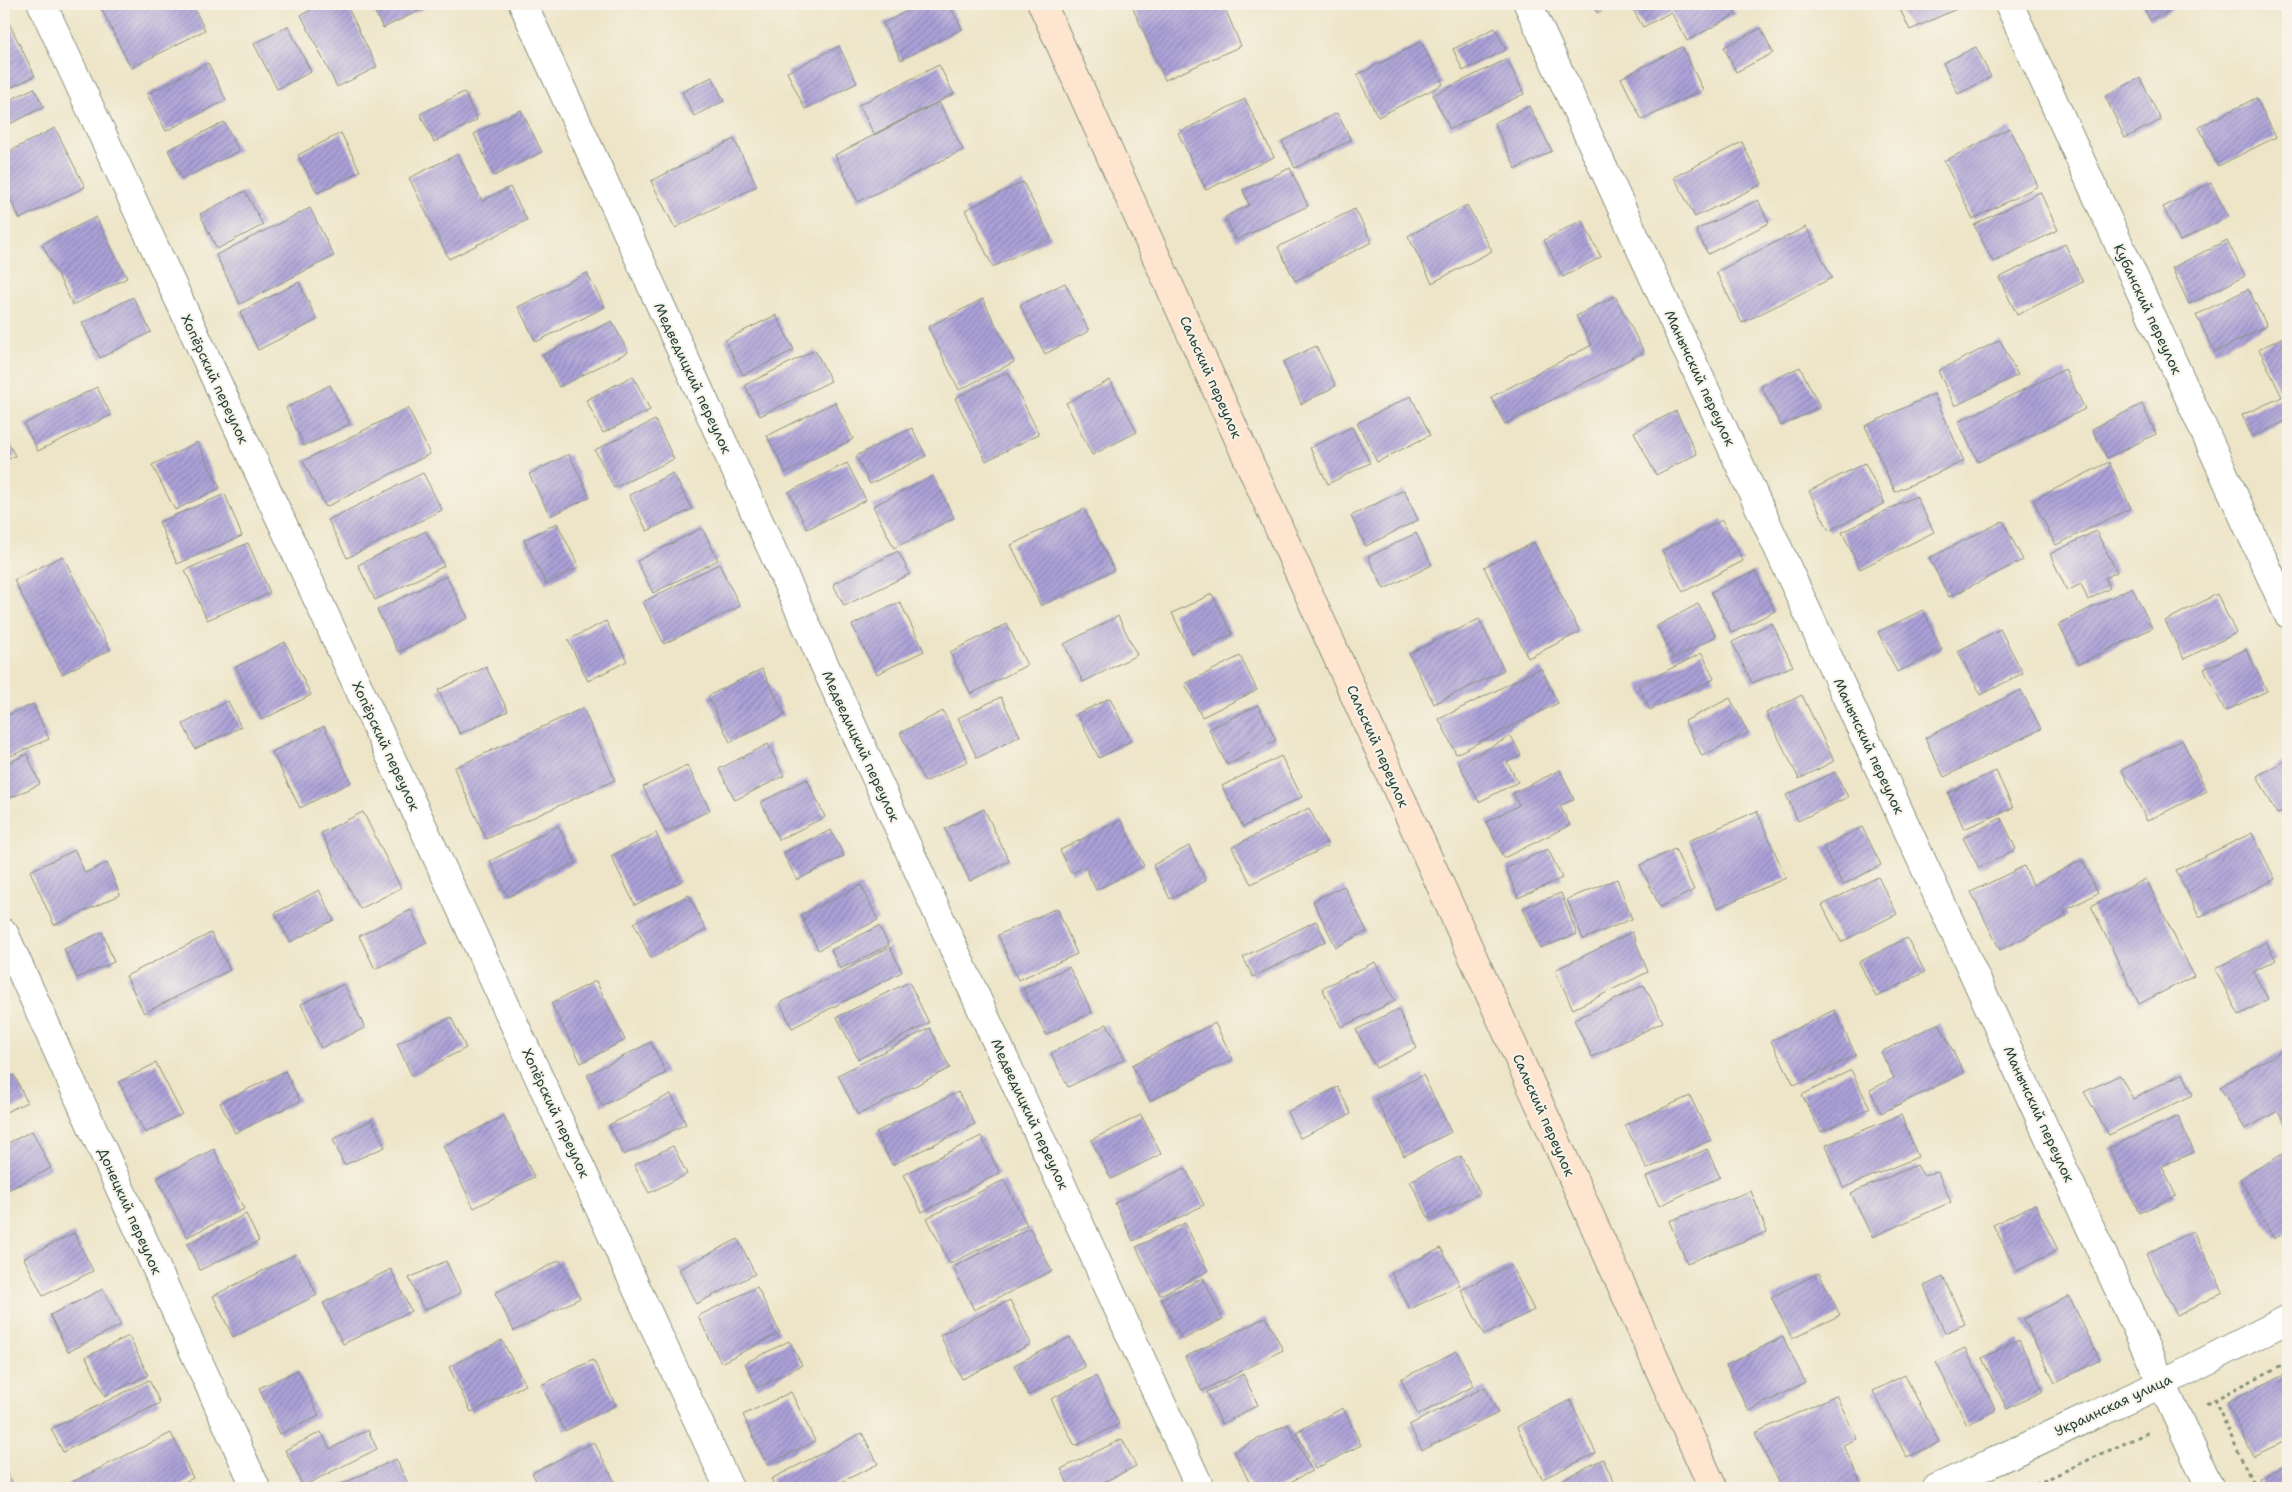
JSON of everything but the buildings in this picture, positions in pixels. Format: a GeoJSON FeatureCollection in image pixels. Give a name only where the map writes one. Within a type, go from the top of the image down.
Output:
{"type":"FeatureCollection","features":[{"type":"Feature","properties":{"kind":"main road","name":"Сальский переулок"},"geometry":{"type":"LineString","coordinates":[[1042,4],[1713,1488]]}},
{"type":"Feature","properties":{"kind":"street","name":"Хопёрский переулок"},"geometry":{"type":"LineString","coordinates":[[42,4],[729,1488]]}},
{"type":"Feature","properties":{"kind":"street","name":"Медведицкий переулок"},"geometry":{"type":"LineString","coordinates":[[523,4],[1200,1488]]}},
{"type":"Feature","properties":{"kind":"street","name":"Манычский переулок"},"geometry":{"type":"LineString","coordinates":[[1528,4],[2210,1488]]}},
{"type":"Feature","properties":{"kind":"street","name":"Кубанский переулок"},"geometry":{"type":"LineString","coordinates":[[2009,4],[2288,614]]}},
{"type":"Feature","properties":{"kind":"street","name":"Донецкий переулок"},"geometry":{"type":"LineString","coordinates":[[4,933],[256,1488]]}},
{"type":"Feature","properties":{"kind":"street","name":"Украинская улица"},"geometry":{"type":"LineString","coordinates":[[1937,1488],[2163,1383],[2288,1319]]}},
{"type":"Feature","properties":{"kind":"path"},"geometry":{"type":"LineString","coordinates":[[2199,1364],[2255,1488]]}}]}
